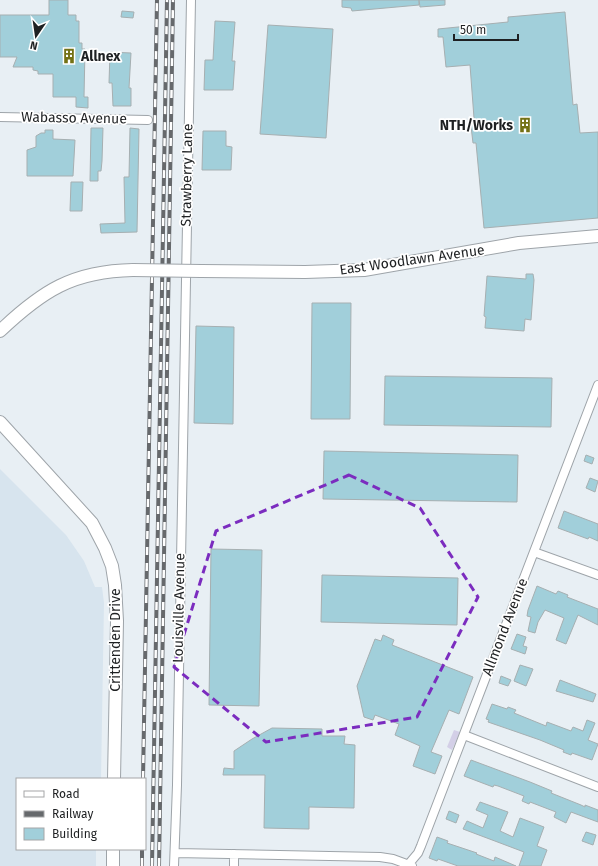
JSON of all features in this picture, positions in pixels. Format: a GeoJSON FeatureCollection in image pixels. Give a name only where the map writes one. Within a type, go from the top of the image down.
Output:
{"type":"FeatureCollection","features":[{"type":"Feature","properties":{"kind":"main road","name":"East Woodlawn Avenue"},"geometry":{"type":"LineString","coordinates":[[0,330],[46,292],[88,275],[110,271],[305,272],[364,270],[519,243],[598,236]]}},
{"type":"Feature","properties":{"kind":"main road","name":"Crittenden Drive"},"geometry":{"type":"LineString","coordinates":[[0,422],[92,523],[106,548],[112,566],[115,585],[117,620],[114,778]]}},
{"type":"Feature","properties":{"kind":"main road"},"geometry":{"type":"LineString","coordinates":[[113,850],[113,866]]}},
{"type":"Feature","properties":{"kind":"street","name":"Strawberry Lane"},"geometry":{"type":"LineString","coordinates":[[183,350],[191,0]]}},
{"type":"Feature","properties":{"kind":"street","name":"Wabasso Avenue"},"geometry":{"type":"LineString","coordinates":[[0,117],[148,120]]}},
{"type":"Feature","properties":{"kind":"street","name":"Louisville Avenue"},"geometry":{"type":"LineString","coordinates":[[174,866],[183,350]]}},
{"type":"Feature","properties":{"kind":"street","name":"Allmond Avenue"},"geometry":{"type":"LineString","coordinates":[[409,865],[418,853],[421,846],[598,387]]}},
{"type":"Feature","properties":{"kind":"street"},"geometry":{"type":"LineString","coordinates":[[534,552],[598,575]]}},
{"type":"Feature","properties":{"kind":"street"},"geometry":{"type":"LineString","coordinates":[[464,735],[598,787]]}},
{"type":"Feature","properties":{"kind":"street"},"geometry":{"type":"LineString","coordinates":[[175,853],[380,857],[394,858],[409,865]]}},
{"type":"Feature","properties":{"kind":"street"},"geometry":{"type":"LineString","coordinates":[[234,854],[234,866]]}},
{"type":"Feature","properties":{"kind":"highlighted area"},"geometry":{"type":"Polygon","coordinates":[[[349,475],[420,508],[478,597],[417,717],[266,742],[174,667],[216,531],[349,475]]]}},
{"type":"Feature","properties":{"kind":"shaded area"},"geometry":{"type":"Polygon","coordinates":[[[0,469],[66,535],[84,561],[95,587],[102,587],[104,603],[101,778],[16,778],[16,850],[96,850],[96,866],[0,866],[0,469]]]}},
{"type":"Feature","properties":{"kind":"shaded area"},"geometry":{"type":"Polygon","coordinates":[[[454,730],[460,732],[452,750],[447,747],[454,730]]]}},
{"type":"Feature","properties":{"kind":"building","name":"Allnex"},"geometry":{"type":"Polygon","coordinates":[[[49,0],[68,0],[68,15],[76,15],[76,21],[79,21],[79,43],[82,43],[82,49],[85,49],[84,97],[88,97],[88,108],[76,107],[76,97],[53,97],[53,74],[38,74],[38,71],[33,70],[33,67],[13,67],[17,57],[0,57],[0,15],[49,15],[49,0]]]}},
{"type":"Feature","properties":{"kind":"building"},"geometry":{"type":"Polygon","coordinates":[[[342,0],[419,0],[419,5],[352,11],[351,8],[342,7],[342,0]]]}},
{"type":"Feature","properties":{"kind":"building"},"geometry":{"type":"Polygon","coordinates":[[[419,0],[445,0],[445,5],[420,7],[419,0]]]}},
{"type":"Feature","properties":{"kind":"building"},"geometry":{"type":"Polygon","coordinates":[[[122,11],[134,12],[133,18],[121,17],[122,11]]]}},
{"type":"Feature","properties":{"kind":"building","name":"NTH/Works"},"geometry":{"type":"Polygon","coordinates":[[[565,12],[573,105],[577,104],[580,133],[598,132],[598,218],[484,228],[476,143],[473,143],[470,118],[474,118],[470,65],[446,67],[443,37],[438,37],[438,29],[508,22],[508,17],[565,12]]]}},
{"type":"Feature","properties":{"kind":"building"},"geometry":{"type":"Polygon","coordinates":[[[215,21],[235,22],[232,61],[235,61],[233,90],[204,90],[205,60],[213,60],[215,21]]]}},
{"type":"Feature","properties":{"kind":"building"},"geometry":{"type":"Polygon","coordinates":[[[268,25],[333,29],[326,138],[260,134],[268,25]]]}},
{"type":"Feature","properties":{"kind":"building"},"geometry":{"type":"Polygon","coordinates":[[[110,52],[131,53],[129,88],[131,88],[131,106],[113,106],[112,83],[109,83],[110,52]]]}},
{"type":"Feature","properties":{"kind":"building"},"geometry":{"type":"Polygon","coordinates":[[[91,128],[103,128],[102,161],[101,171],[98,171],[98,181],[90,181],[91,128]]]}},
{"type":"Feature","properties":{"kind":"building"},"geometry":{"type":"Polygon","coordinates":[[[130,128],[139,129],[137,232],[101,233],[100,224],[125,223],[124,177],[129,177],[130,128]]]}},
{"type":"Feature","properties":{"kind":"building"},"geometry":{"type":"Polygon","coordinates":[[[45,130],[53,130],[53,139],[75,140],[73,176],[27,176],[27,150],[36,147],[36,136],[41,133],[45,133],[45,130]]]}},
{"type":"Feature","properties":{"kind":"building"},"geometry":{"type":"Polygon","coordinates":[[[203,131],[226,131],[226,146],[232,147],[231,170],[202,170],[203,131]]]}},
{"type":"Feature","properties":{"kind":"building"},"geometry":{"type":"Polygon","coordinates":[[[71,182],[83,182],[82,211],[70,211],[71,182]]]}},
{"type":"Feature","properties":{"kind":"building"},"geometry":{"type":"Polygon","coordinates":[[[526,274],[533,274],[534,280],[531,320],[525,319],[524,331],[485,328],[486,317],[484,316],[487,276],[526,279],[526,274]]]}},
{"type":"Feature","properties":{"kind":"building"},"geometry":{"type":"Polygon","coordinates":[[[312,303],[351,303],[350,419],[311,419],[312,303]]]}},
{"type":"Feature","properties":{"kind":"building"},"geometry":{"type":"Polygon","coordinates":[[[196,326],[234,327],[233,424],[194,423],[196,326]]]}},
{"type":"Feature","properties":{"kind":"building"},"geometry":{"type":"Polygon","coordinates":[[[385,376],[552,378],[551,427],[384,425],[385,376]]]}},
{"type":"Feature","properties":{"kind":"building"},"geometry":{"type":"Polygon","coordinates":[[[324,451],[518,455],[517,502],[323,499],[324,451]]]}},
{"type":"Feature","properties":{"kind":"building"},"geometry":{"type":"Polygon","coordinates":[[[586,455],[594,458],[592,464],[584,461],[586,455]]]}},
{"type":"Feature","properties":{"kind":"building"},"geometry":{"type":"Polygon","coordinates":[[[590,478],[598,481],[595,492],[586,488],[590,478]]]}},
{"type":"Feature","properties":{"kind":"building"},"geometry":{"type":"Polygon","coordinates":[[[564,511],[598,524],[598,541],[558,528],[564,511]]]}},
{"type":"Feature","properties":{"kind":"building"},"geometry":{"type":"Polygon","coordinates":[[[211,549],[262,550],[259,706],[209,705],[211,549]]]}},
{"type":"Feature","properties":{"kind":"building"},"geometry":{"type":"Polygon","coordinates":[[[322,575],[458,578],[457,625],[321,622],[322,575]]]}},
{"type":"Feature","properties":{"kind":"building"},"geometry":{"type":"Polygon","coordinates":[[[537,586],[556,594],[558,591],[568,595],[567,597],[598,609],[598,625],[578,615],[566,644],[556,640],[564,618],[545,610],[538,622],[535,633],[528,631],[531,617],[527,616],[528,610],[537,586]]]}},
{"type":"Feature","properties":{"kind":"building"},"geometry":{"type":"Polygon","coordinates":[[[517,634],[526,637],[523,646],[527,647],[525,654],[511,649],[517,634]]]}},
{"type":"Feature","properties":{"kind":"building"},"geometry":{"type":"Polygon","coordinates":[[[383,635],[394,640],[392,645],[473,677],[459,714],[449,710],[431,752],[442,756],[435,774],[413,766],[420,746],[395,735],[399,724],[375,715],[373,720],[364,717],[357,686],[375,639],[381,641],[383,635]]]}},
{"type":"Feature","properties":{"kind":"building"},"geometry":{"type":"Polygon","coordinates":[[[520,665],[533,669],[526,686],[514,681],[520,665]]]}},
{"type":"Feature","properties":{"kind":"building"},"geometry":{"type":"Polygon","coordinates":[[[501,676],[511,680],[508,686],[499,683],[501,676]]]}},
{"type":"Feature","properties":{"kind":"building"},"geometry":{"type":"Polygon","coordinates":[[[560,680],[596,694],[593,702],[556,691],[560,680]]]}},
{"type":"Feature","properties":{"kind":"building"},"geometry":{"type":"Polygon","coordinates":[[[492,704],[507,709],[508,707],[516,710],[514,713],[546,726],[547,722],[571,731],[573,727],[583,731],[587,720],[595,723],[588,740],[598,744],[592,760],[572,753],[571,755],[563,752],[564,750],[540,740],[488,722],[489,720],[486,719],[492,704]]]}},
{"type":"Feature","properties":{"kind":"building"},"geometry":{"type":"Polygon","coordinates":[[[272,728],[322,729],[322,736],[345,736],[344,744],[355,745],[354,808],[309,807],[309,829],[264,828],[265,775],[223,775],[224,768],[234,769],[234,751],[272,728]]]}},
{"type":"Feature","properties":{"kind":"building"},"geometry":{"type":"Polygon","coordinates":[[[471,760],[552,791],[551,793],[585,807],[585,805],[598,810],[598,822],[571,812],[566,823],[554,817],[556,812],[530,802],[529,804],[522,801],[524,796],[498,786],[494,785],[493,787],[464,776],[471,760]]]}},
{"type":"Feature","properties":{"kind":"building"},"geometry":{"type":"Polygon","coordinates":[[[480,802],[508,812],[500,831],[513,837],[520,818],[544,827],[537,846],[547,850],[541,866],[519,866],[524,852],[463,829],[467,821],[483,828],[488,815],[476,810],[480,802]]]}},
{"type":"Feature","properties":{"kind":"building"},"geometry":{"type":"Polygon","coordinates":[[[449,811],[459,815],[456,823],[446,819],[449,811]]]}},
{"type":"Feature","properties":{"kind":"building"},"geometry":{"type":"Polygon","coordinates":[[[586,832],[596,835],[593,845],[582,841],[586,832]]]}},
{"type":"Feature","properties":{"kind":"building"},"geometry":{"type":"Polygon","coordinates":[[[437,837],[448,841],[447,843],[477,853],[476,854],[494,861],[495,857],[516,866],[458,866],[438,859],[437,861],[429,858],[437,837]]]}},
{"type":"Feature","properties":{"kind":"railway"},"geometry":{"type":"LineString","coordinates":[[143,778],[157,0]]}},
{"type":"Feature","properties":{"kind":"railway"},"geometry":{"type":"LineString","coordinates":[[152,866],[167,0]]}},
{"type":"Feature","properties":{"kind":"railway"},"geometry":{"type":"LineString","coordinates":[[159,866],[173,0]]}},
{"type":"Feature","properties":{"kind":"railway"},"geometry":{"type":"LineString","coordinates":[[142,850],[142,866]]}},
{"type":"Feature","properties":{"kind":"place","name":"Allnex"},"geometry":{"type":"Point","coordinates":[69,56]}},
{"type":"Feature","properties":{"kind":"place","name":"NTH/Works"},"geometry":{"type":"Point","coordinates":[525,125]}}]}
